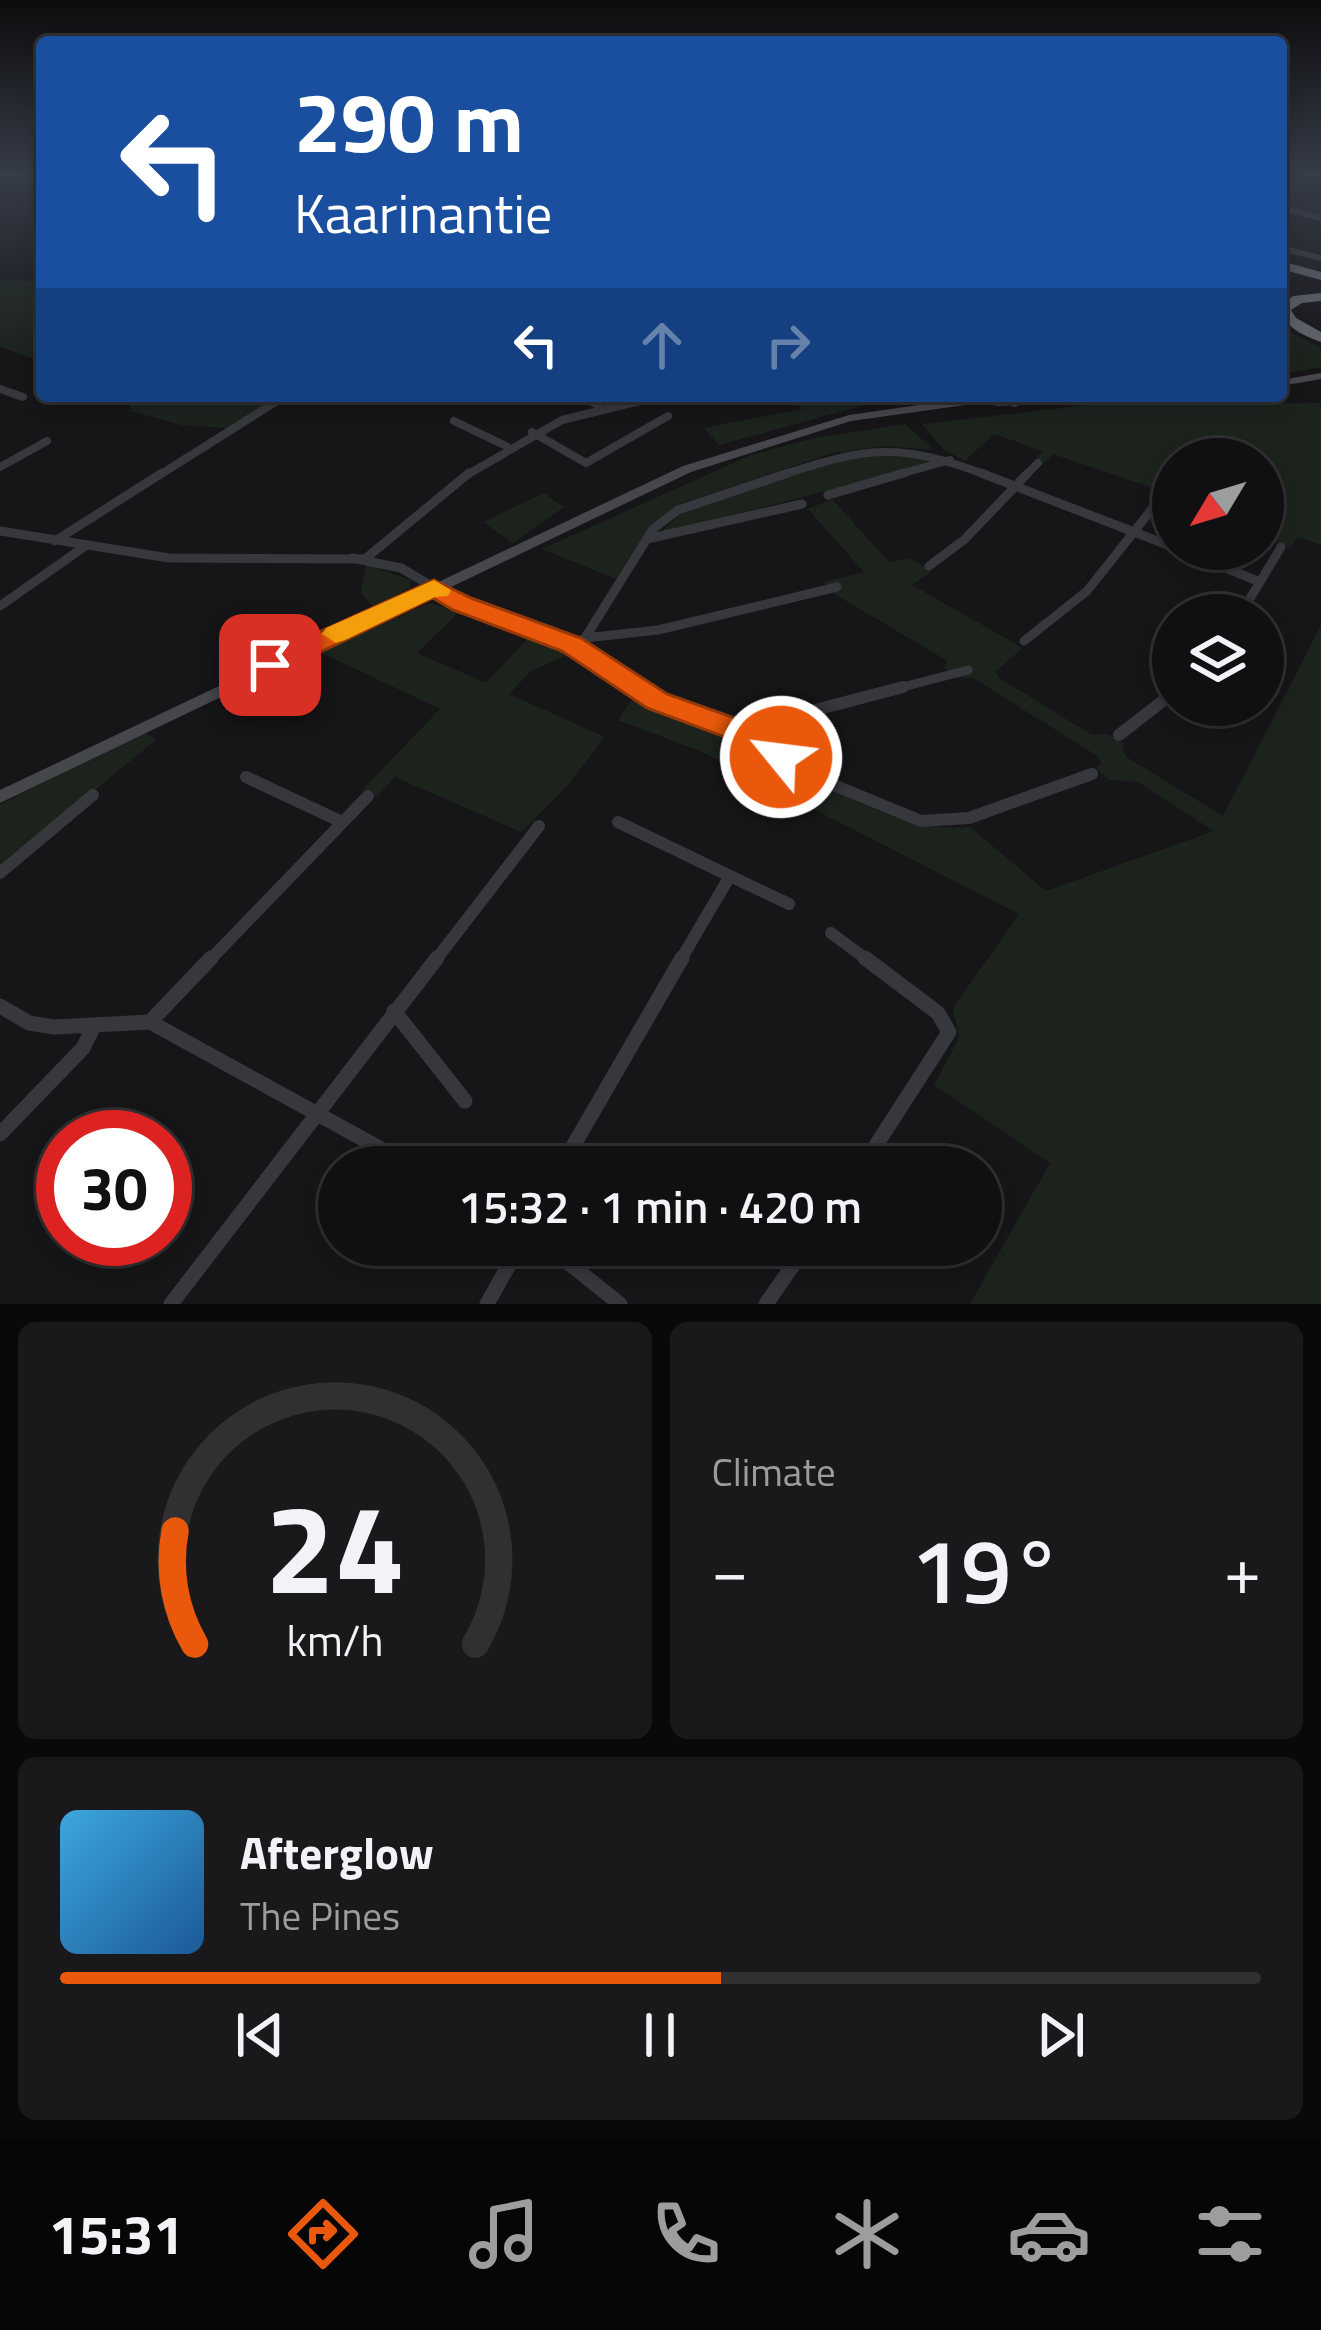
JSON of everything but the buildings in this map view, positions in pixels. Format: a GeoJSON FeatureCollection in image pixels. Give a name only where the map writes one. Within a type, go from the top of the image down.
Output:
{"type":"FeatureCollection","features":[{"type":"Feature","properties":{"kind":"highway"},"geometry":{"type":"LineString","coordinates":[[1287,265],[1321,262]]}},
{"type":"Feature","properties":{"kind":"highway"},"geometry":{"type":"LineString","coordinates":[[1287,267],[1321,279]]}},
{"type":"Feature","properties":{"kind":"highway"},"geometry":{"type":"LineString","coordinates":[[1287,309],[1293,301],[1321,297]]}},
{"type":"Feature","properties":{"kind":"highway"},"geometry":{"type":"LineString","coordinates":[[1287,315],[1321,342]]}},
{"type":"Feature","properties":{"kind":"highway"},"geometry":{"type":"LineString","coordinates":[[1287,327],[1321,342]]}},
{"type":"Feature","properties":{"kind":"main road"},"geometry":{"type":"LineString","coordinates":[[1287,379],[1321,374]]}},
{"type":"Feature","properties":{"kind":"main road"},"geometry":{"type":"LineString","coordinates":[[0,793],[687,469],[810,429],[897,409],[969,402]]}},
{"type":"Feature","properties":{"kind":"street"},"geometry":{"type":"LineString","coordinates":[[1287,250],[1321,262]]}},
{"type":"Feature","properties":{"kind":"street"},"geometry":{"type":"LineString","coordinates":[[0,389],[23,397]]}},
{"type":"Feature","properties":{"kind":"street"},"geometry":{"type":"LineString","coordinates":[[55,541],[275,402]]}},
{"type":"Feature","properties":{"kind":"street"},"geometry":{"type":"LineString","coordinates":[[592,402],[598,405]]}},
{"type":"Feature","properties":{"kind":"street"},"geometry":{"type":"LineString","coordinates":[[0,531],[188,560],[365,560],[506,446],[598,405],[619,402]]}},
{"type":"Feature","properties":{"kind":"street"},"geometry":{"type":"LineString","coordinates":[[532,432],[586,463],[668,416]]}},
{"type":"Feature","properties":{"kind":"street"},"geometry":{"type":"LineString","coordinates":[[454,421],[506,446]]}},
{"type":"Feature","properties":{"kind":"street"},"geometry":{"type":"LineString","coordinates":[[0,467],[47,441]]}},
{"type":"Feature","properties":{"kind":"street"},"geometry":{"type":"LineString","coordinates":[[585,638],[660,522],[689,506],[839,455],[896,450],[950,460],[1152,538]]}},
{"type":"Feature","properties":{"kind":"street"},"geometry":{"type":"LineString","coordinates":[[828,495],[950,460]]}},
{"type":"Feature","properties":{"kind":"street"},"geometry":{"type":"LineString","coordinates":[[929,566],[965,539],[1037,464]]}},
{"type":"Feature","properties":{"kind":"street"},"geometry":{"type":"LineString","coordinates":[[647,538],[802,504]]}},
{"type":"Feature","properties":{"kind":"street"},"geometry":{"type":"LineString","coordinates":[[1024,641],[1087,591],[1152,509]]}},
{"type":"Feature","properties":{"kind":"street"},"geometry":{"type":"LineString","coordinates":[[0,605],[84,547]]}},
{"type":"Feature","properties":{"kind":"street"},"geometry":{"type":"LineString","coordinates":[[352,558],[401,568],[462,604],[572,645],[657,701],[739,730],[819,779],[932,823],[969,818],[1092,774]]}},
{"type":"Feature","properties":{"kind":"street"},"geometry":{"type":"LineString","coordinates":[[1230,570],[1260,582]]}},
{"type":"Feature","properties":{"kind":"street"},"geometry":{"type":"LineString","coordinates":[[1253,594],[1267,570]]}},
{"type":"Feature","properties":{"kind":"street"},"geometry":{"type":"LineString","coordinates":[[572,645],[585,638],[658,630],[837,586]]}},
{"type":"Feature","properties":{"kind":"street"},"geometry":{"type":"LineString","coordinates":[[739,730],[968,670]]}},
{"type":"Feature","properties":{"kind":"street"},"geometry":{"type":"LineString","coordinates":[[1119,735],[1152,709]]}},
{"type":"Feature","properties":{"kind":"street"},"geometry":{"type":"LineString","coordinates":[[246,778],[342,822]]}},
{"type":"Feature","properties":{"kind":"street"},"geometry":{"type":"LineString","coordinates":[[0,873],[93,795]]}},
{"type":"Feature","properties":{"kind":"street"},"geometry":{"type":"LineString","coordinates":[[150,1022],[368,796]]}},
{"type":"Feature","properties":{"kind":"street"},"geometry":{"type":"LineString","coordinates":[[618,823],[789,904]]}},
{"type":"Feature","properties":{"kind":"street"},"geometry":{"type":"LineString","coordinates":[[170,1304],[538,826]]}},
{"type":"Feature","properties":{"kind":"street"},"geometry":{"type":"LineString","coordinates":[[573,1146],[730,876]]}},
{"type":"Feature","properties":{"kind":"street"},"geometry":{"type":"LineString","coordinates":[[831,933],[944,1020],[949,1032],[876,1146]]}},
{"type":"Feature","properties":{"kind":"street"},"geometry":{"type":"LineString","coordinates":[[0,1006],[40,1025],[150,1022],[377,1146]]}},
{"type":"Feature","properties":{"kind":"street"},"geometry":{"type":"LineString","coordinates":[[394,1011],[465,1101]]}},
{"type":"Feature","properties":{"kind":"street"},"geometry":{"type":"LineString","coordinates":[[0,1134],[83,1048],[94,1026]]}},
{"type":"Feature","properties":{"kind":"street"},"geometry":{"type":"LineString","coordinates":[[488,1304],[509,1266]]}},
{"type":"Feature","properties":{"kind":"street"},"geometry":{"type":"LineString","coordinates":[[572,1266],[620,1304]]}},
{"type":"Feature","properties":{"kind":"street"},"geometry":{"type":"LineString","coordinates":[[766,1304],[792,1266]]}},
{"type":"Feature","properties":{"kind":"shaded area"},"geometry":{"type":"Polygon","coordinates":[[[0,280],[36,281],[31,287],[36,287],[36,360],[0,347],[0,280]]]}},
{"type":"Feature","properties":{"kind":"shaded area"},"geometry":{"type":"Polygon","coordinates":[[[1287,330],[1321,348],[1321,367],[1287,373],[1287,330]]]}},
{"type":"Feature","properties":{"kind":"shaded area"},"geometry":{"type":"Polygon","coordinates":[[[130,402],[270,402],[227,428],[181,425],[131,411],[130,402]]]}},
{"type":"Feature","properties":{"kind":"shaded area"},"geometry":{"type":"Polygon","coordinates":[[[794,402],[876,402],[719,445],[704,428],[802,409],[794,402]]]}},
{"type":"Feature","properties":{"kind":"shaded area"},"geometry":{"type":"Polygon","coordinates":[[[1321,403],[1321,545],[1298,537],[1290,548],[1284,546],[1284,438],[1152,438],[1152,488],[1053,454],[1043,464],[1034,461],[1043,451],[994,434],[965,461],[943,449],[922,424],[1095,404],[1321,403]]]}},
{"type":"Feature","properties":{"kind":"shaded area"},"geometry":{"type":"Polygon","coordinates":[[[905,424],[934,450],[884,446],[832,453],[682,503],[650,525],[616,579],[542,549],[751,455],[814,438],[905,424]]]}},
{"type":"Feature","properties":{"kind":"shaded area"},"geometry":{"type":"Polygon","coordinates":[[[860,453],[924,455],[935,463],[659,534],[683,512],[860,453]]]}},
{"type":"Feature","properties":{"kind":"shaded area"},"geometry":{"type":"Polygon","coordinates":[[[544,493],[564,507],[513,543],[483,522],[544,493]]]}},
{"type":"Feature","properties":{"kind":"shaded area"},"geometry":{"type":"Polygon","coordinates":[[[832,499],[889,562],[909,558],[932,571],[912,585],[1023,648],[995,672],[1001,679],[1092,735],[1108,734],[1124,744],[1122,751],[1128,758],[1223,816],[1269,726],[1284,726],[1284,697],[1321,625],[1321,1304],[970,1304],[992,1266],[1002,1266],[1002,1248],[1050,1163],[934,1085],[959,1038],[953,1008],[1019,914],[700,751],[618,720],[632,700],[758,747],[875,810],[937,827],[970,827],[1046,891],[1214,831],[1138,782],[1109,780],[1096,768],[1101,764],[1099,757],[973,678],[959,678],[945,668],[946,660],[831,592],[824,582],[864,572],[808,509],[832,499]]]}},
{"type":"Feature","properties":{"kind":"shaded area"},"geometry":{"type":"Polygon","coordinates":[[[366,564],[410,580],[410,587],[374,608],[361,593],[366,564]]]}},
{"type":"Feature","properties":{"kind":"shaded area"},"geometry":{"type":"Polygon","coordinates":[[[430,603],[460,611],[417,653],[486,683],[527,639],[570,654],[531,671],[509,694],[605,737],[566,787],[521,832],[395,777],[377,797],[362,790],[440,709],[320,652],[430,603]]]}},
{"type":"Feature","properties":{"kind":"shaded area"},"geometry":{"type":"Polygon","coordinates":[[[142,732],[157,739],[0,868],[0,805],[142,732]]]}},
{"type":"Feature","properties":{"kind":"slow traffic"},"geometry":{"type":"LineString","coordinates":[[336,634],[434,587],[439,590]]}},
{"type":"Feature","properties":{"kind":"route"},"geometry":{"type":"LineString","coordinates":[[270,665],[434,587],[462,604],[572,645],[657,701],[739,730],[781,757]]}}]}
